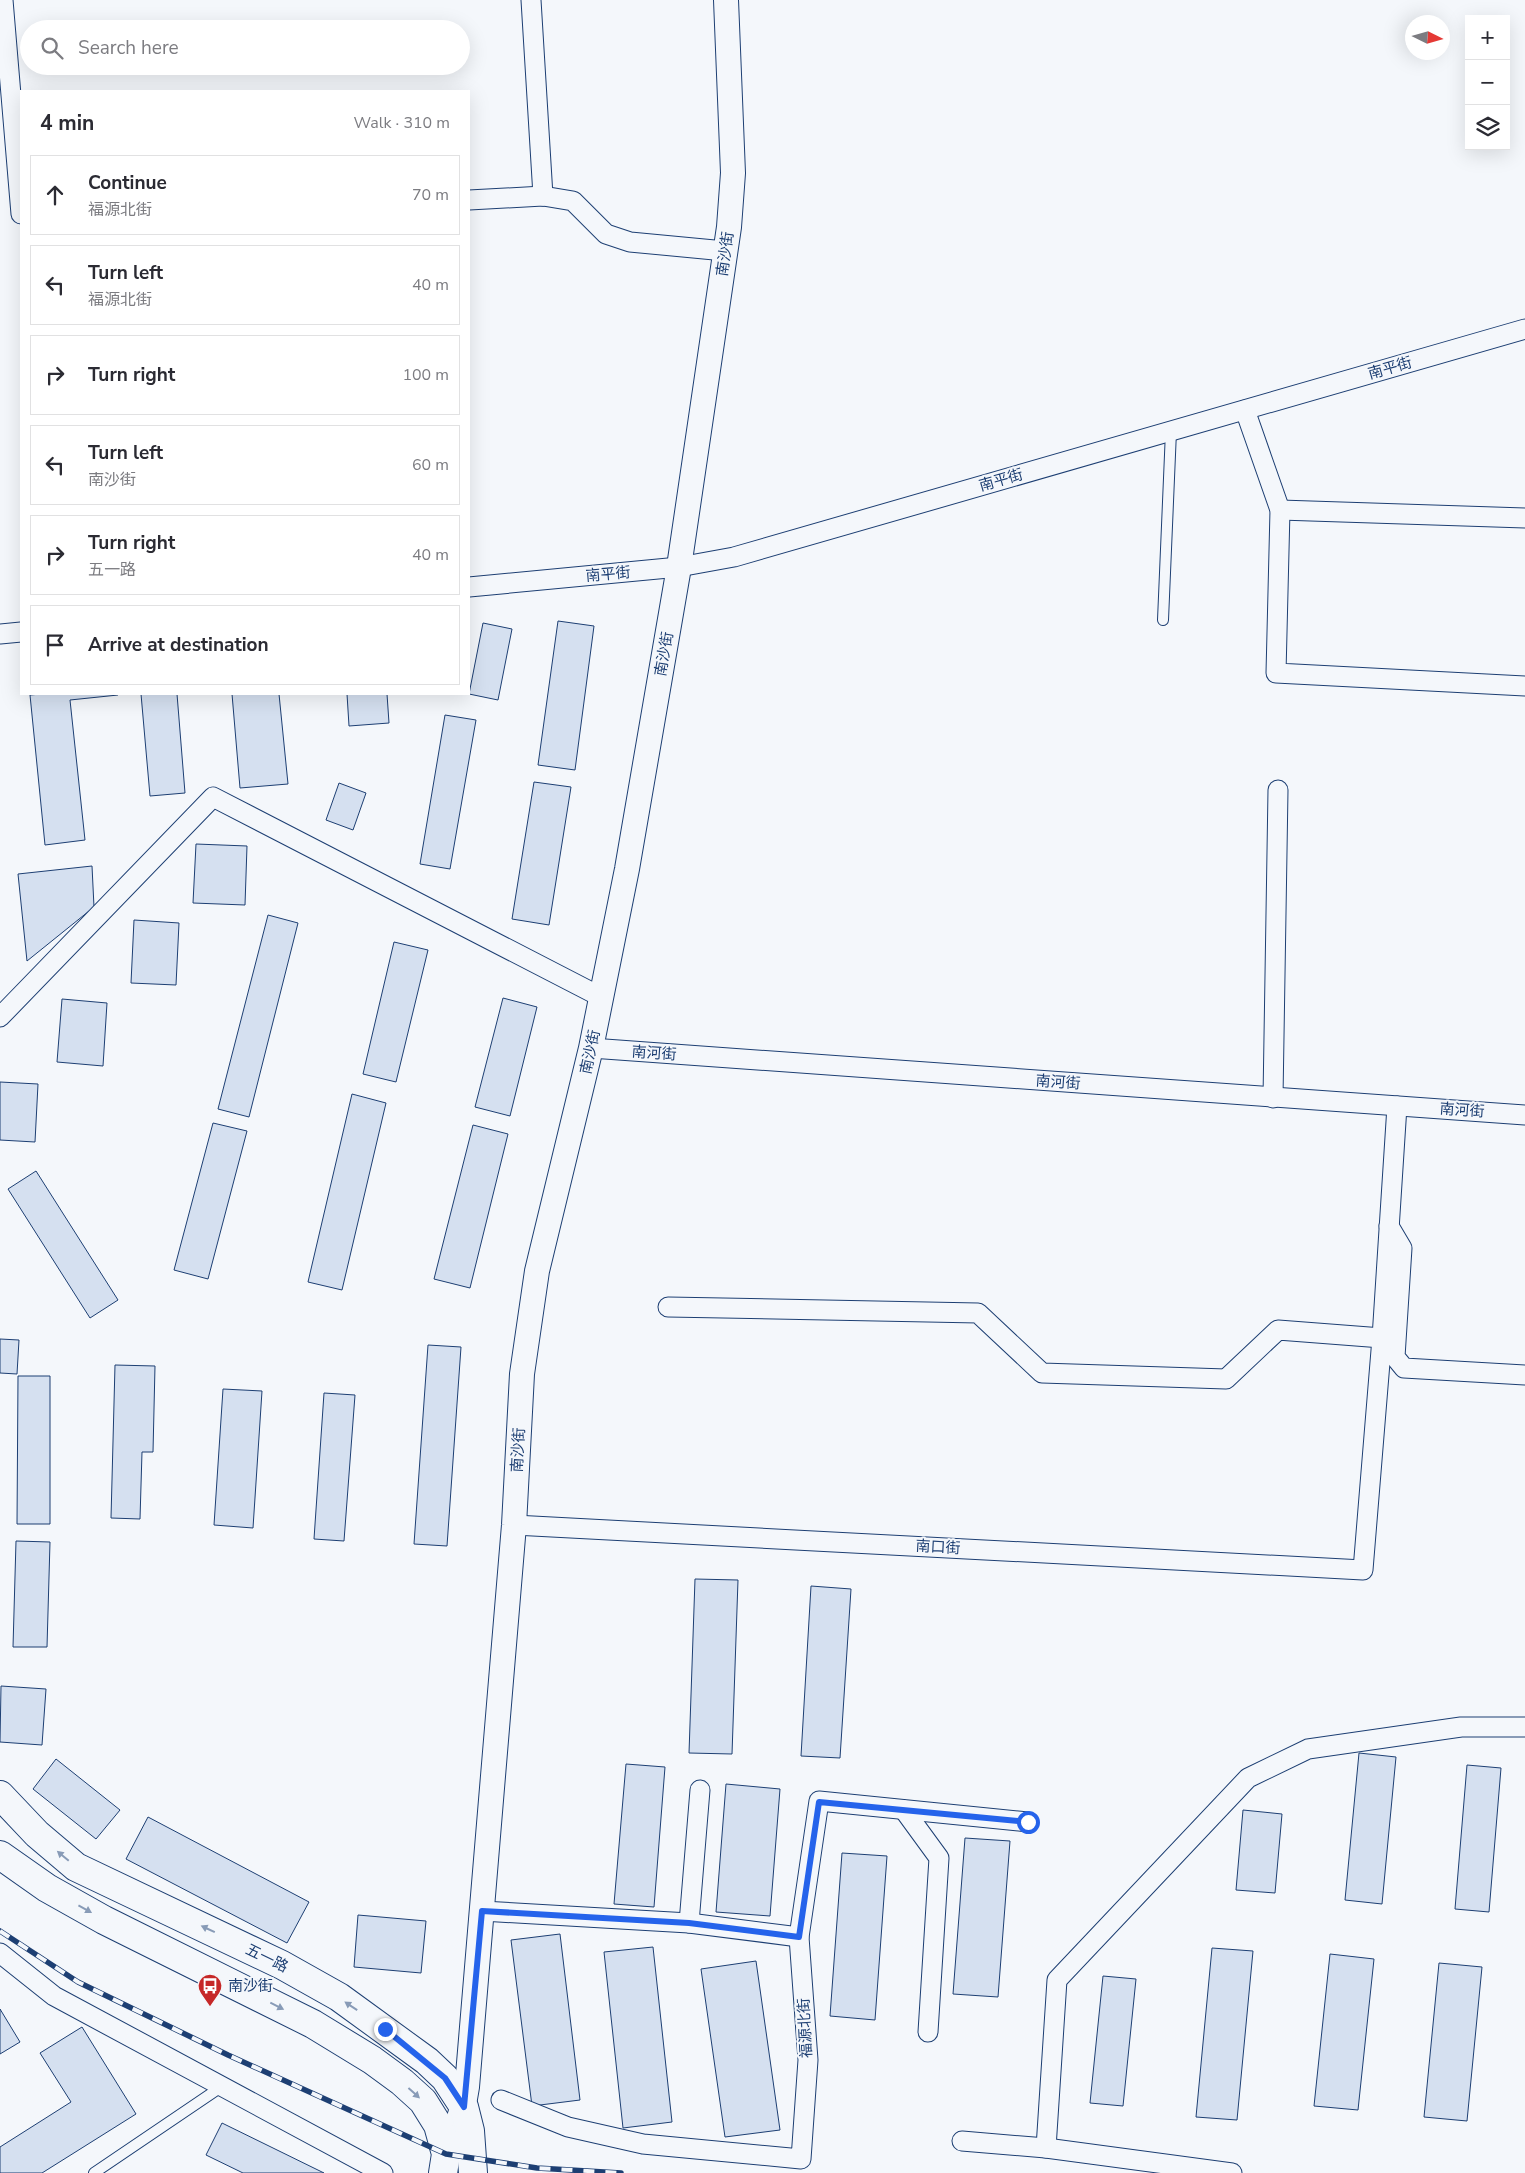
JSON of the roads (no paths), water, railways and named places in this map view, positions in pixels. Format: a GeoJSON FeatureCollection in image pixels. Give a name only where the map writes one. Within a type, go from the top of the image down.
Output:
{"type":"FeatureCollection","features":[{"type":"Feature","properties":{"kind":"main road","name":"五一路"},"geometry":{"type":"LineString","coordinates":[[0,1795],[37,1834],[76,1867],[282,1965],[339,1997],[427,2061],[445,2078],[464,2107],[470,2131],[473,2173]]}},
{"type":"Feature","properties":{"kind":"main road"},"geometry":{"type":"LineString","coordinates":[[0,1854],[47,1888],[104,1920],[306,2020],[372,2060],[402,2082],[423,2101],[438,2125],[444,2163]]}},
{"type":"Feature","properties":{"kind":"street"},"geometry":{"type":"LineString","coordinates":[[3,0],[20,202]]}},
{"type":"Feature","properties":{"kind":"street"},"geometry":{"type":"LineString","coordinates":[[531,0],[543,196]]}},
{"type":"Feature","properties":{"kind":"street","name":"南沙街"},"geometry":{"type":"LineString","coordinates":[[464,2107],[514,1524],[522,1374],[537,1271],[591,1048],[627,869],[679,567],[725,251],[733,173],[726,0]]}},
{"type":"Feature","properties":{"kind":"street"},"geometry":{"type":"LineString","coordinates":[[470,200],[543,196],[573,201],[606,234],[630,242],[725,251]]}},
{"type":"Feature","properties":{"kind":"street","name":"南平街"},"geometry":{"type":"LineString","coordinates":[[470,587],[679,567],[734,557],[1525,329]]}},
{"type":"Feature","properties":{"kind":"street"},"geometry":{"type":"LineString","coordinates":[[1245,410],[1280,510],[1276,673],[1525,686]]}},
{"type":"Feature","properties":{"kind":"street"},"geometry":{"type":"LineString","coordinates":[[1280,510],[1525,518]]}},
{"type":"Feature","properties":{"kind":"street"},"geometry":{"type":"LineString","coordinates":[[0,634],[20,632]]}},
{"type":"Feature","properties":{"kind":"street"},"geometry":{"type":"LineString","coordinates":[[1273,1098],[1278,790]]}},
{"type":"Feature","properties":{"kind":"street"},"geometry":{"type":"LineString","coordinates":[[0,1017],[213,797],[601,998]]}},
{"type":"Feature","properties":{"kind":"street","name":"南河街"},"geometry":{"type":"LineString","coordinates":[[591,1048],[1525,1115]]}},
{"type":"Feature","properties":{"kind":"street"},"geometry":{"type":"LineString","coordinates":[[668,1307],[978,1313],[1042,1373],[1226,1379],[1278,1330],[1382,1338],[1397,1106]]}},
{"type":"Feature","properties":{"kind":"street"},"geometry":{"type":"LineString","coordinates":[[1389,1226],[1402,1248],[1396,1357],[1404,1368],[1525,1375]]}},
{"type":"Feature","properties":{"kind":"street","name":"南口街"},"geometry":{"type":"LineString","coordinates":[[514,1524],[1363,1570],[1382,1338]]}},
{"type":"Feature","properties":{"kind":"street"},"geometry":{"type":"LineString","coordinates":[[1046,2148],[1057,1980],[1248,1778],[1308,1749],[1461,1726],[1525,1727]]}},
{"type":"Feature","properties":{"kind":"street"},"geometry":{"type":"LineString","coordinates":[[689,1923],[700,1790]]}},
{"type":"Feature","properties":{"kind":"street","name":"福源北街"},"geometry":{"type":"LineString","coordinates":[[501,2100],[568,2127],[644,2144],[801,2159],[808,2060],[799,1937],[819,1802],[1028,1822]]}},
{"type":"Feature","properties":{"kind":"street"},"geometry":{"type":"LineString","coordinates":[[904,1810],[939,1858],[928,2032]]}},
{"type":"Feature","properties":{"kind":"street"},"geometry":{"type":"LineString","coordinates":[[482,1911],[689,1923],[799,1937]]}},
{"type":"Feature","properties":{"kind":"street"},"geometry":{"type":"LineString","coordinates":[[0,1953],[54,1996],[383,2173]]}},
{"type":"Feature","properties":{"kind":"street"},"geometry":{"type":"LineString","coordinates":[[444,2163],[453,2130],[464,2107]]}},
{"type":"Feature","properties":{"kind":"street"},"geometry":{"type":"LineString","coordinates":[[962,2141],[1046,2148],[1232,2173]]}},
{"type":"Feature","properties":{"kind":"lane"},"geometry":{"type":"LineString","coordinates":[[1163,620],[1171,431]]}},
{"type":"Feature","properties":{"kind":"lane"},"geometry":{"type":"LineString","coordinates":[[94,2173],[221,2087]]}},
{"type":"Feature","properties":{"kind":"railway"},"geometry":{"type":"LineString","coordinates":[[0,1931],[78,1982],[228,2055],[446,2154],[537,2168],[621,2173]]}},
{"type":"Feature","properties":{"kind":"place","name":"南沙街"},"geometry":{"type":"Point","coordinates":[210,2007]}}]}
